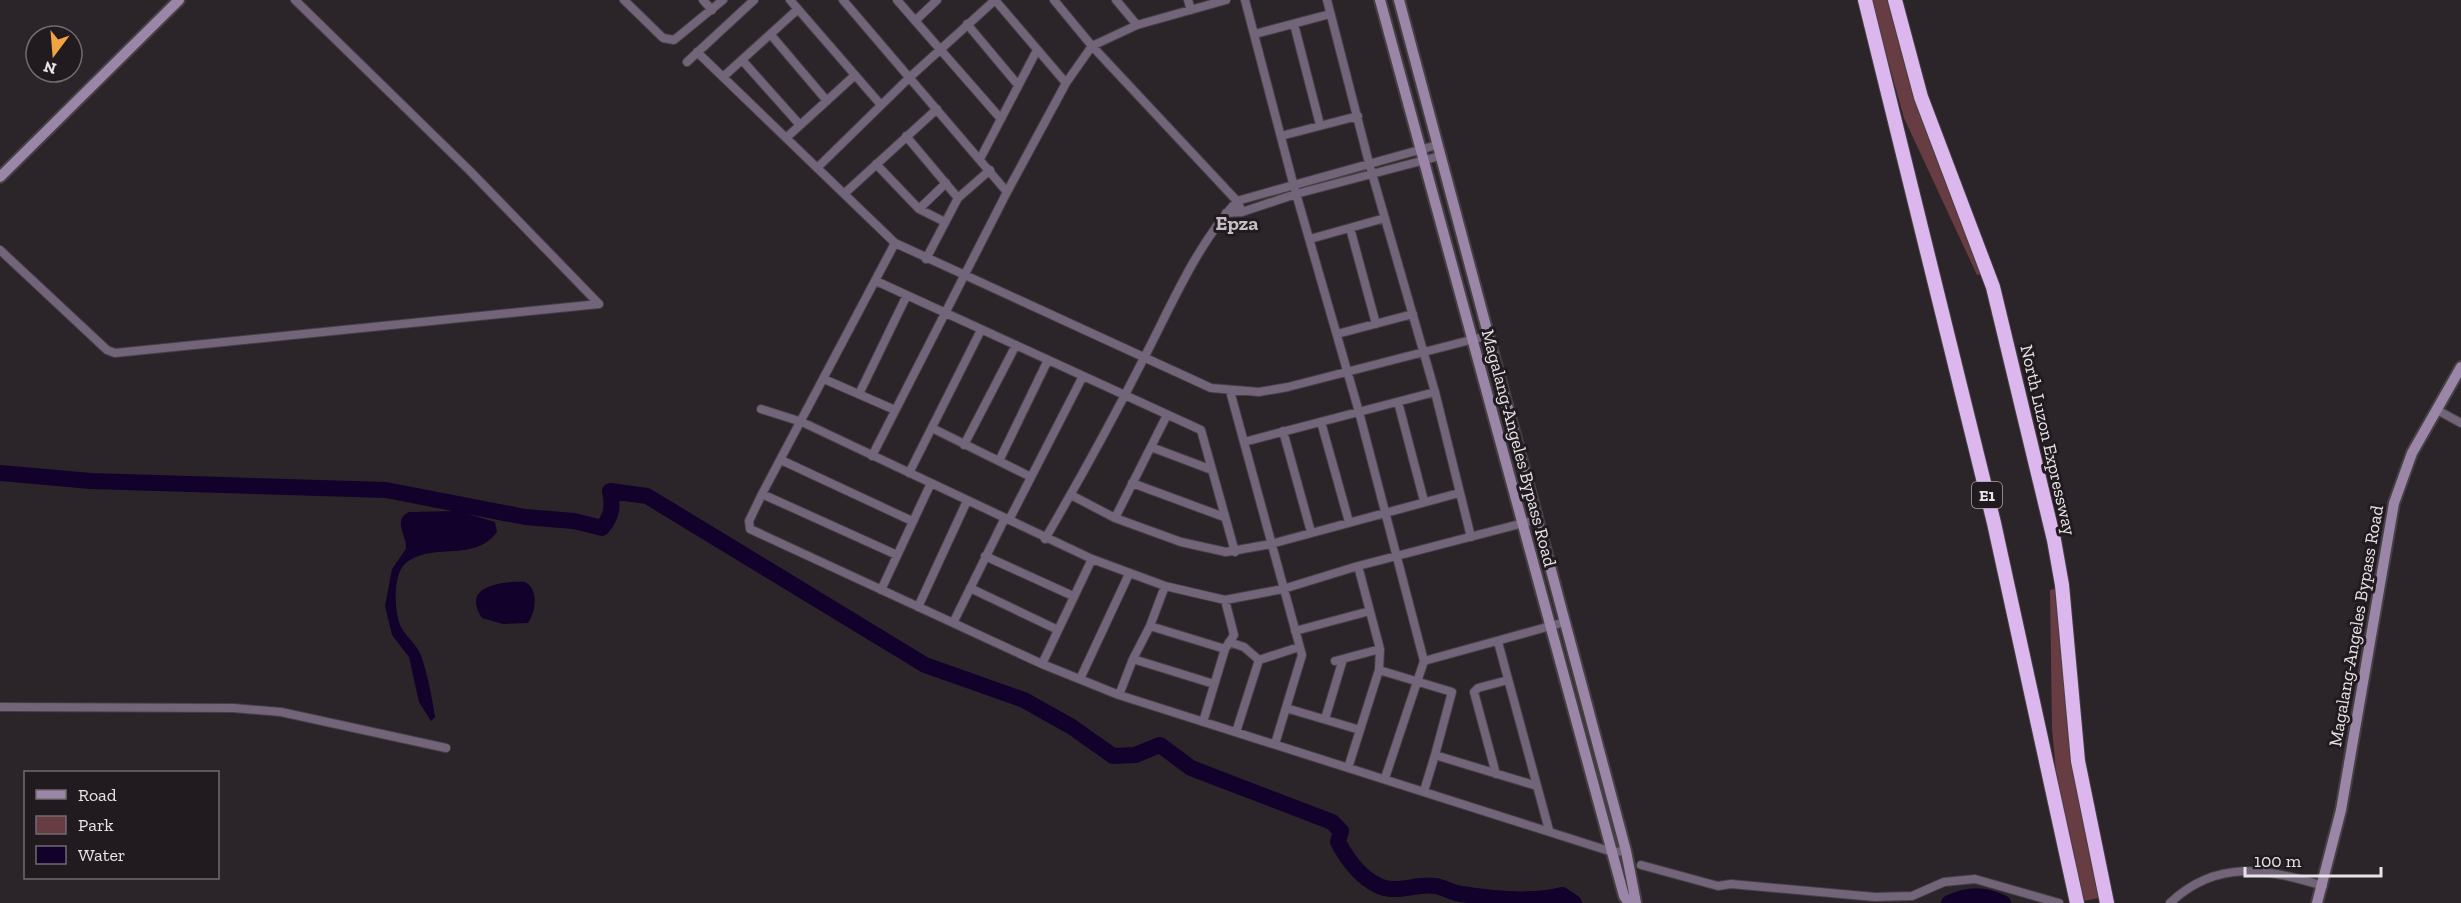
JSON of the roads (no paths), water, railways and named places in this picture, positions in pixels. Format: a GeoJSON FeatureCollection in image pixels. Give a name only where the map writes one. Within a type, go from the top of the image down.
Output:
{"type":"FeatureCollection","features":[{"type":"Feature","properties":{"kind":"highway","name":"E1"},"geometry":{"type":"LineString","coordinates":[[1865,0],[1994,523],[2076,896]]}},
{"type":"Feature","properties":{"kind":"highway","name":"North Luzon Expressway"},"geometry":{"type":"LineString","coordinates":[[1895,0],[1921,97],[1993,287],[2052,529],[2062,585],[2078,761],[2107,903]]}},
{"type":"Feature","properties":{"kind":"street"},"geometry":{"type":"LineString","coordinates":[[0,177],[179,0]]}},
{"type":"Feature","properties":{"kind":"street"},"geometry":{"type":"LineString","coordinates":[[0,250],[107,350],[115,353],[599,304],[478,179],[295,0]]}},
{"type":"Feature","properties":{"kind":"street"},"geometry":{"type":"LineString","coordinates":[[624,0],[663,38],[669,40],[679,38],[723,0]]}},
{"type":"Feature","properties":{"kind":"street"},"geometry":{"type":"LineString","coordinates":[[703,0],[712,10]]}},
{"type":"Feature","properties":{"kind":"street"},"geometry":{"type":"LineString","coordinates":[[687,62],[754,0]]}},
{"type":"Feature","properties":{"kind":"street"},"geometry":{"type":"LineString","coordinates":[[790,0],[881,105]]}},
{"type":"Feature","properties":{"kind":"street"},"geometry":{"type":"LineString","coordinates":[[843,0],[1007,192]]}},
{"type":"Feature","properties":{"kind":"street"},"geometry":{"type":"LineString","coordinates":[[897,0],[939,51],[1001,119]]}},
{"type":"Feature","properties":{"kind":"street"},"geometry":{"type":"LineString","coordinates":[[915,21],[937,0]]}},
{"type":"Feature","properties":{"kind":"street"},"geometry":{"type":"LineString","coordinates":[[817,168],[910,77],[995,0],[1066,83]]}},
{"type":"Feature","properties":{"kind":"street"},"geometry":{"type":"LineString","coordinates":[[1054,0],[1092,46],[1238,201],[1242,212]]}},
{"type":"Feature","properties":{"kind":"street"},"geometry":{"type":"LineString","coordinates":[[1116,0],[1137,25]]}},
{"type":"Feature","properties":{"kind":"street"},"geometry":{"type":"LineString","coordinates":[[1188,0],[1191,10]]}},
{"type":"Feature","properties":{"kind":"street"},"geometry":{"type":"LineString","coordinates":[[872,456],[944,311],[1007,192],[1066,83],[1092,46],[1137,25],[1227,0]]}},
{"type":"Feature","properties":{"kind":"street"},"geometry":{"type":"LineString","coordinates":[[1245,0],[1256,34],[1296,194],[1359,412],[1424,661],[1385,778]]}},
{"type":"Feature","properties":{"kind":"street"},"geometry":{"type":"LineString","coordinates":[[1327,0],[1369,163],[1435,392],[1471,537]]}},
{"type":"Feature","properties":{"kind":"street","name":"Magalang-Angeles Bypass Road"},"geometry":{"type":"LineString","coordinates":[[1380,0],[1422,160],[1475,340],[1549,627],[1624,896],[1629,903]]}},
{"type":"Feature","properties":{"kind":"street","name":"Magalang-Angeles Bypass Road"},"geometry":{"type":"LineString","coordinates":[[1399,0],[1539,519],[1626,851],[1636,903]]}},
{"type":"Feature","properties":{"kind":"street"},"geometry":{"type":"LineString","coordinates":[[723,77],[798,9]]}},
{"type":"Feature","properties":{"kind":"street"},"geometry":{"type":"LineString","coordinates":[[1256,34],[1330,14]]}},
{"type":"Feature","properties":{"kind":"street"},"geometry":{"type":"LineString","coordinates":[[967,24],[1018,85]]}},
{"type":"Feature","properties":{"kind":"street"},"geometry":{"type":"LineString","coordinates":[[1294,24],[1320,126]]}},
{"type":"Feature","properties":{"kind":"street"},"geometry":{"type":"LineString","coordinates":[[771,35],[827,101]]}},
{"type":"Feature","properties":{"kind":"street"},"geometry":{"type":"LineString","coordinates":[[980,159],[1037,50]]}},
{"type":"Feature","properties":{"kind":"street"},"geometry":{"type":"LineString","coordinates":[[697,52],[895,243],[1210,388],[1260,392],[1288,387],[1490,335]]}},
{"type":"Feature","properties":{"kind":"street"},"geometry":{"type":"LineString","coordinates":[[742,60],[801,124]]}},
{"type":"Feature","properties":{"kind":"street"},"geometry":{"type":"LineString","coordinates":[[786,138],[854,76]]}},
{"type":"Feature","properties":{"kind":"street"},"geometry":{"type":"LineString","coordinates":[[845,194],[937,109]]}},
{"type":"Feature","properties":{"kind":"street"},"geometry":{"type":"LineString","coordinates":[[1281,136],[1358,116]]}},
{"type":"Feature","properties":{"kind":"street"},"geometry":{"type":"LineString","coordinates":[[906,136],[958,198]]}},
{"type":"Feature","properties":{"kind":"street"},"geometry":{"type":"LineString","coordinates":[[1045,539],[1125,396],[1189,270],[1227,213],[1238,201],[1293,183],[1437,145]]}},
{"type":"Feature","properties":{"kind":"street"},"geometry":{"type":"LineString","coordinates":[[1227,213],[1242,212],[1296,194],[1440,156]]}},
{"type":"Feature","properties":{"kind":"street"},"geometry":{"type":"LineString","coordinates":[[876,164],[920,209],[945,222]]}},
{"type":"Feature","properties":{"kind":"street"},"geometry":{"type":"LineString","coordinates":[[926,259],[958,198],[990,170]]}},
{"type":"Feature","properties":{"kind":"street"},"geometry":{"type":"LineString","coordinates":[[920,209],[946,183]]}},
{"type":"Feature","properties":{"kind":"street"},"geometry":{"type":"LineString","coordinates":[[1310,239],[1385,218]]}},
{"type":"Feature","properties":{"kind":"street"},"geometry":{"type":"LineString","coordinates":[[1350,228],[1376,324]]}},
{"type":"Feature","properties":{"kind":"street"},"geometry":{"type":"LineString","coordinates":[[895,243],[762,494],[749,521],[750,529],[1080,680],[1203,722],[1549,830],[1612,852],[1626,851]]}},
{"type":"Feature","properties":{"kind":"street"},"geometry":{"type":"LineString","coordinates":[[876,281],[1201,430],[1235,552]]}},
{"type":"Feature","properties":{"kind":"street"},"geometry":{"type":"LineString","coordinates":[[859,393],[907,295]]}},
{"type":"Feature","properties":{"kind":"street"},"geometry":{"type":"LineString","coordinates":[[1337,334],[1413,314]]}},
{"type":"Feature","properties":{"kind":"street"},"geometry":{"type":"LineString","coordinates":[[909,473],[981,330]]}},
{"type":"Feature","properties":{"kind":"street"},"geometry":{"type":"LineString","coordinates":[[964,445],[1016,345]]}},
{"type":"Feature","properties":{"kind":"street"},"geometry":{"type":"LineString","coordinates":[[999,461],[1048,360]]}},
{"type":"Feature","properties":{"kind":"street","name":"Magalang-Angeles Bypass Road"},"geometry":{"type":"LineString","coordinates":[[2317,903],[2323,886],[2349,766],[2394,503],[2412,453],[2461,368]]}},
{"type":"Feature","properties":{"kind":"street"},"geometry":{"type":"LineString","coordinates":[[953,623],[985,556],[1031,477],[1083,376]]}},
{"type":"Feature","properties":{"kind":"street"},"geometry":{"type":"LineString","coordinates":[[824,379],[895,410]]}},
{"type":"Feature","properties":{"kind":"street"},"geometry":{"type":"LineString","coordinates":[[1230,391],[1302,662],[1275,744]]}},
{"type":"Feature","properties":{"kind":"street"},"geometry":{"type":"LineString","coordinates":[[1244,442],[1435,392]]}},
{"type":"Feature","properties":{"kind":"street"},"geometry":{"type":"LineString","coordinates":[[1398,402],[1424,501]]}},
{"type":"Feature","properties":{"kind":"street"},"geometry":{"type":"LineString","coordinates":[[761,408],[802,422],[1045,539],[1092,559],[1165,586],[1225,600],[1283,589],[1358,566],[1539,519]]}},
{"type":"Feature","properties":{"kind":"street"},"geometry":{"type":"LineString","coordinates":[[2438,410],[2461,423]]}},
{"type":"Feature","properties":{"kind":"street"},"geometry":{"type":"LineString","coordinates":[[1115,518],[1167,415]]}},
{"type":"Feature","properties":{"kind":"street"},"geometry":{"type":"LineString","coordinates":[[1322,422],[1349,522]]}},
{"type":"Feature","properties":{"kind":"street"},"geometry":{"type":"LineString","coordinates":[[932,428],[1031,477]]}},
{"type":"Feature","properties":{"kind":"street"},"geometry":{"type":"LineString","coordinates":[[1282,431],[1311,532]]}},
{"type":"Feature","properties":{"kind":"street"},"geometry":{"type":"LineString","coordinates":[[1151,447],[1212,470]]}},
{"type":"Feature","properties":{"kind":"street"},"geometry":{"type":"LineString","coordinates":[[782,460],[912,521]]}},
{"type":"Feature","properties":{"kind":"street"},"geometry":{"type":"LineString","coordinates":[[881,590],[931,483]]}},
{"type":"Feature","properties":{"kind":"street"},"geometry":{"type":"LineString","coordinates":[[1132,483],[1224,517]]}},
{"type":"Feature","properties":{"kind":"street"},"geometry":{"type":"LineString","coordinates":[[1071,495],[1115,518],[1181,542],[1235,552],[1459,493]]}},
{"type":"Feature","properties":{"kind":"street"},"geometry":{"type":"LineString","coordinates":[[762,494],[897,555]]}},
{"type":"Feature","properties":{"kind":"street"},"geometry":{"type":"LineString","coordinates":[[918,607],[967,501]]}},
{"type":"Feature","properties":{"kind":"street"},"geometry":{"type":"LineString","coordinates":[[985,556],[1073,596]]}},
{"type":"Feature","properties":{"kind":"street"},"geometry":{"type":"LineString","coordinates":[[1042,664],[1092,559]]}},
{"type":"Feature","properties":{"kind":"street"},"geometry":{"type":"LineString","coordinates":[[1348,768],[1379,670],[1380,649],[1358,566]]}},
{"type":"Feature","properties":{"kind":"street"},"geometry":{"type":"LineString","coordinates":[[1080,680],[1129,574]]}},
{"type":"Feature","properties":{"kind":"street"},"geometry":{"type":"LineString","coordinates":[[1119,694],[1150,626],[1165,586]]}},
{"type":"Feature","properties":{"kind":"street"},"geometry":{"type":"LineString","coordinates":[[970,588],[1058,630]]}},
{"type":"Feature","properties":{"kind":"street"},"geometry":{"type":"LineString","coordinates":[[1203,722],[1227,645],[1234,633],[1225,600]]}},
{"type":"Feature","properties":{"kind":"street"},"geometry":{"type":"LineString","coordinates":[[1295,631],[1370,611]]}},
{"type":"Feature","properties":{"kind":"street"},"geometry":{"type":"LineString","coordinates":[[1424,661],[1565,622]]}},
{"type":"Feature","properties":{"kind":"street"},"geometry":{"type":"LineString","coordinates":[[1150,626],[1244,647],[1259,660]]}},
{"type":"Feature","properties":{"kind":"street"},"geometry":{"type":"LineString","coordinates":[[1498,642],[1549,830]]}},
{"type":"Feature","properties":{"kind":"street"},"geometry":{"type":"LineString","coordinates":[[1259,660],[1299,647]]}},
{"type":"Feature","properties":{"kind":"street"},"geometry":{"type":"LineString","coordinates":[[1325,719],[1339,660],[1380,649]]}},
{"type":"Feature","properties":{"kind":"street"},"geometry":{"type":"LineString","coordinates":[[1133,659],[1214,684]]}},
{"type":"Feature","properties":{"kind":"street"},"geometry":{"type":"LineString","coordinates":[[1236,732],[1259,660]]}},
{"type":"Feature","properties":{"kind":"street"},"geometry":{"type":"LineString","coordinates":[[1379,670],[1452,692],[1424,791]]}},
{"type":"Feature","properties":{"kind":"street"},"geometry":{"type":"LineString","coordinates":[[1496,774],[1474,692],[1478,688],[1508,680]]}},
{"type":"Feature","properties":{"kind":"street"},"geometry":{"type":"LineString","coordinates":[[0,707],[97,709],[176,706],[262,710],[446,748]]}},
{"type":"Feature","properties":{"kind":"street"},"geometry":{"type":"LineString","coordinates":[[1286,708],[1360,730]]}},
{"type":"Feature","properties":{"kind":"street"},"geometry":{"type":"LineString","coordinates":[[1435,755],[1537,786]]}},
{"type":"Feature","properties":{"kind":"street"},"geometry":{"type":"LineString","coordinates":[[1641,866],[1718,886],[1731,884],[1875,897],[1912,896],[1944,882],[1975,879],[2059,903]]}},
{"type":"Feature","properties":{"kind":"street"},"geometry":{"type":"LineString","coordinates":[[2170,903],[2189,888],[2212,877],[2233,872],[2278,872],[2323,886]]}},
{"type":"Feature","properties":{"kind":"water"},"geometry":{"type":"Polygon","coordinates":[[[458,511],[495,522],[497,532],[487,542],[476,547],[426,554],[415,558],[400,570],[396,586],[396,605],[401,627],[420,653],[426,672],[435,717],[431,721],[419,702],[409,657],[392,635],[385,606],[392,569],[406,549],[401,524],[404,516],[409,512],[458,511]]]}},
{"type":"Feature","properties":{"kind":"water"},"geometry":{"type":"Polygon","coordinates":[[[525,582],[532,590],[535,601],[528,623],[503,624],[482,618],[476,598],[480,592],[496,584],[525,582]]]}},
{"type":"Feature","properties":{"kind":"waterway"},"geometry":{"type":"LineString","coordinates":[[0,473],[91,481],[386,490],[525,517],[574,521],[602,528],[611,511],[610,491],[647,496],[925,665],[1024,700],[1072,727],[1113,756],[1135,755],[1160,745],[1191,768],[1332,822],[1341,831],[1338,842],[1350,861],[1359,872],[1377,885],[1391,889],[1435,886],[1461,894],[1512,899],[1538,899],[1562,895],[1574,903]]}},
{"type":"Feature","properties":{"kind":"waterway"},"geometry":{"type":"LineString","coordinates":[[1949,903],[1976,896],[2003,903]]}},
{"type":"Feature","properties":{"kind":"district","name":"Epza"},"geometry":{"type":"Point","coordinates":[1237,223]}}]}
